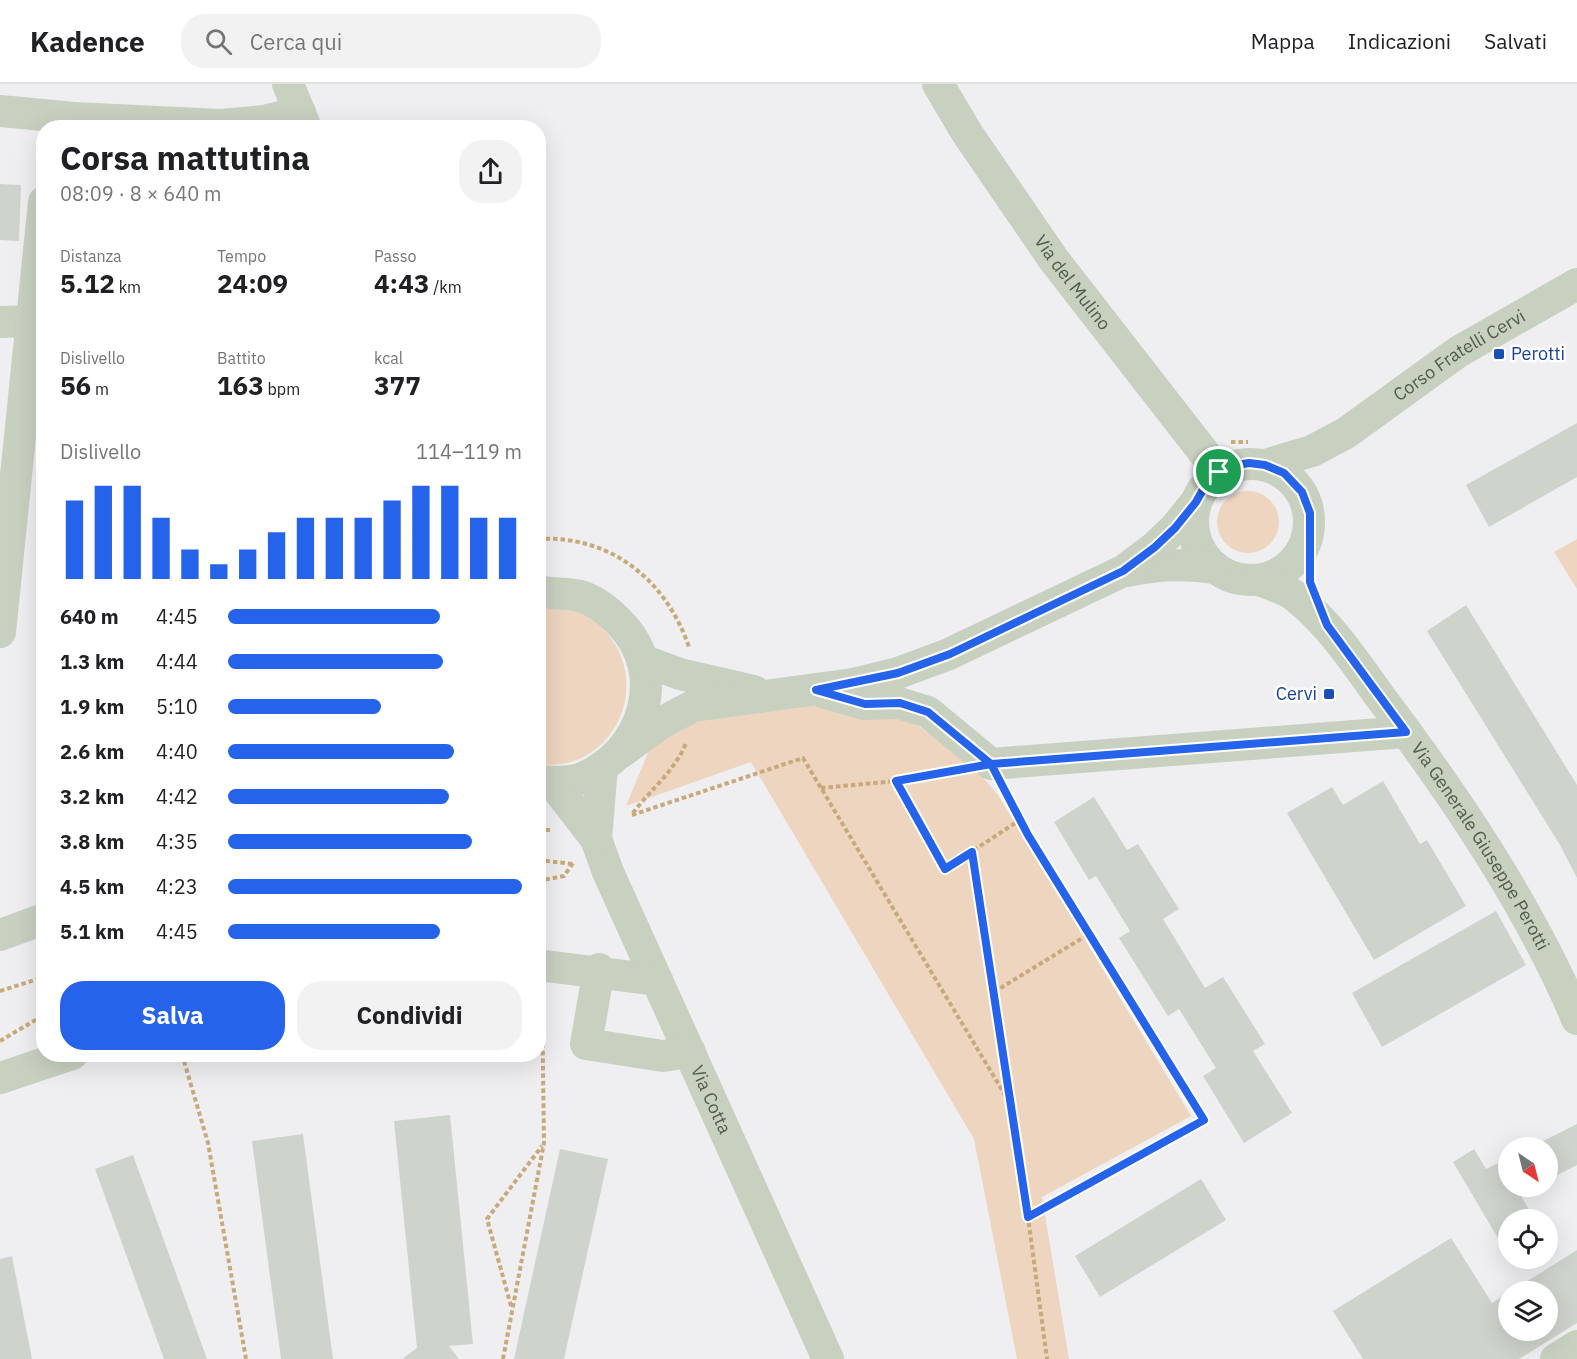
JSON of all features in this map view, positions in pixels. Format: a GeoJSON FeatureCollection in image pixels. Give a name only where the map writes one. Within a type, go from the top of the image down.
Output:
{"type":"FeatureCollection","features":[{"type":"Feature","properties":{"kind":"street","name":"Via del Mulino"},"geometry":{"type":"LineString","coordinates":[[938,84],[967,133],[1054,260],[1212,463]]}},
{"type":"Feature","properties":{"kind":"street"},"geometry":{"type":"LineString","coordinates":[[267,120],[298,108]]}},
{"type":"Feature","properties":{"kind":"street"},"geometry":{"type":"LineString","coordinates":[[0,111],[53,120]]}},
{"type":"Feature","properties":{"kind":"street"},"geometry":{"type":"LineString","coordinates":[[0,632],[36,281]]}},
{"type":"Feature","properties":{"kind":"street","name":"Corso Fratelli Cervi"},"geometry":{"type":"LineString","coordinates":[[1260,453],[1312,451],[1346,433],[1458,352],[1577,284]]}},
{"type":"Feature","properties":{"kind":"street"},"geometry":{"type":"LineString","coordinates":[[0,322],[32,321]]}},
{"type":"Feature","properties":{"kind":"street","name":"Corso Fratelli Cervi"},"geometry":{"type":"LineString","coordinates":[[1302,492],[1346,433]]}},
{"type":"Feature","properties":{"kind":"street"},"geometry":{"type":"LineString","coordinates":[[546,782],[578,780],[611,760],[660,723],[693,706],[816,690],[898,673],[950,654],[1123,571],[1155,547],[1175,528],[1196,502],[1205,486],[1212,463],[1237,465],[1249,463],[1260,453],[1302,492],[1310,513],[1309,535],[1302,551],[1293,563],[1278,574],[1259,580],[1243,580],[1229,576],[1214,568],[1201,554],[1194,535],[1193,515],[1196,502]]}},
{"type":"Feature","properties":{"kind":"street","name":"Via Generale Giuseppe Perotti"},"geometry":{"type":"LineString","coordinates":[[1309,535],[1310,582],[1327,625]]}},
{"type":"Feature","properties":{"kind":"street"},"geometry":{"type":"LineString","coordinates":[[1123,571],[1160,565],[1187,564],[1214,568]]}},
{"type":"Feature","properties":{"kind":"street","name":"Via Generale Giuseppe Perotti"},"geometry":{"type":"LineString","coordinates":[[1259,580],[1295,596],[1327,625],[1406,732],[1472,828],[1514,897],[1548,958],[1577,1019]]}},
{"type":"Feature","properties":{"kind":"street"},"geometry":{"type":"LineString","coordinates":[[546,593],[580,596],[607,610],[629,632],[642,660],[646,687],[642,713],[633,735],[611,760]]}},
{"type":"Feature","properties":{"kind":"street"},"geometry":{"type":"LineString","coordinates":[[642,660],[680,675],[770,695]]}},
{"type":"Feature","properties":{"kind":"street"},"geometry":{"type":"LineString","coordinates":[[816,690],[865,704],[900,703],[928,712],[991,764],[1406,732]]}},
{"type":"Feature","properties":{"kind":"street","name":"Via Cotta"},"geometry":{"type":"LineString","coordinates":[[585,848],[611,760]]}},
{"type":"Feature","properties":{"kind":"street","name":"Via Cotta"},"geometry":{"type":"LineString","coordinates":[[546,784],[585,848],[608,872],[828,1359]]}},
{"type":"Feature","properties":{"kind":"street"},"geometry":{"type":"LineString","coordinates":[[0,935],[36,922]]}},
{"type":"Feature","properties":{"kind":"street"},"geometry":{"type":"LineString","coordinates":[[546,967],[599,971],[657,980]]}},
{"type":"Feature","properties":{"kind":"street"},"geometry":{"type":"LineString","coordinates":[[599,971],[586,1044],[663,1056],[690,1052]]}},
{"type":"Feature","properties":{"kind":"street"},"geometry":{"type":"LineString","coordinates":[[0,1078],[48,1062]]}},
{"type":"Feature","properties":{"kind":"street"},"geometry":{"type":"LineString","coordinates":[[1556,1359],[1577,1346]]}},
{"type":"Feature","properties":{"kind":"path"},"geometry":{"type":"LineString","coordinates":[[1212,463],[1214,446],[1226,442],[1260,453]]}},
{"type":"Feature","properties":{"kind":"path"},"geometry":{"type":"LineString","coordinates":[[632,814],[803,758],[1011,1105]]}},
{"type":"Feature","properties":{"kind":"path"},"geometry":{"type":"LineString","coordinates":[[821,789],[896,781],[991,764],[1020,820],[1204,1120],[1028,1217]]}},
{"type":"Feature","properties":{"kind":"path"},"geometry":{"type":"LineString","coordinates":[[896,781],[945,869],[1020,820]]}},
{"type":"Feature","properties":{"kind":"path"},"geometry":{"type":"LineString","coordinates":[[546,879],[564,876],[585,848]]}},
{"type":"Feature","properties":{"kind":"path"},"geometry":{"type":"LineString","coordinates":[[972,852],[1028,1217],[1047,1359]]}},
{"type":"Feature","properties":{"kind":"path"},"geometry":{"type":"LineString","coordinates":[[994,992],[1089,934]]}},
{"type":"Feature","properties":{"kind":"path"},"geometry":{"type":"LineString","coordinates":[[0,991],[36,980]]}},
{"type":"Feature","properties":{"kind":"path"},"geometry":{"type":"LineString","coordinates":[[0,1041],[36,1021]]}},
{"type":"Feature","properties":{"kind":"path"},"geometry":{"type":"LineString","coordinates":[[184,1062],[208,1143],[246,1359]]}},
{"type":"Feature","properties":{"kind":"path"},"geometry":{"type":"LineString","coordinates":[[503,1359],[544,1143],[542,1062]]}},
{"type":"Feature","properties":{"kind":"path"},"geometry":{"type":"LineString","coordinates":[[512,1309],[487,1219],[544,1143]]}},
{"type":"Feature","properties":{"kind":"shaded area"},"geometry":{"type":"Polygon","coordinates":[[[1248,491],[1260,493],[1270,500],[1277,510],[1279,522],[1277,534],[1270,544],[1260,551],[1248,553],[1236,551],[1226,544],[1219,534],[1217,522],[1219,510],[1226,500],[1236,493],[1248,491]]]}},
{"type":"Feature","properties":{"kind":"shaded area"},"geometry":{"type":"Polygon","coordinates":[[[1577,539],[1577,589],[1554,552],[1577,539]]]}},
{"type":"Feature","properties":{"kind":"shaded area"},"geometry":{"type":"Polygon","coordinates":[[[546,608],[571,609],[592,619],[618,649],[625,673],[626,697],[619,720],[606,739],[588,754],[565,763],[546,764],[546,608]]]}},
{"type":"Feature","properties":{"kind":"shaded area"},"geometry":{"type":"Polygon","coordinates":[[[810,702],[904,716],[968,760],[998,795],[1191,1116],[1042,1197],[1069,1359],[1017,1359],[974,1139],[751,762],[626,806],[654,738],[714,712],[810,702]]]}},
{"type":"Feature","properties":{"kind":"building"},"geometry":{"type":"Polygon","coordinates":[[[0,184],[21,185],[19,241],[0,240],[0,184]]]}},
{"type":"Feature","properties":{"kind":"building"},"geometry":{"type":"Polygon","coordinates":[[[1577,423],[1577,477],[1489,527],[1466,485],[1577,423]]]}},
{"type":"Feature","properties":{"kind":"building"},"geometry":{"type":"Polygon","coordinates":[[[1466,605],[1577,785],[1577,878],[1560,845],[1427,631],[1466,605]]]}},
{"type":"Feature","properties":{"kind":"building"},"geometry":{"type":"Polygon","coordinates":[[[1383,781],[1420,844],[1427,840],[1466,906],[1374,960],[1287,813],[1332,787],[1343,805],[1383,781]]]}},
{"type":"Feature","properties":{"kind":"building"},"geometry":{"type":"Polygon","coordinates":[[[1094,797],[1127,850],[1138,844],[1179,909],[1163,919],[1205,988],[1223,977],[1265,1044],[1253,1051],[1292,1113],[1244,1143],[1203,1076],[1216,1068],[1179,1009],[1168,1016],[1119,938],[1130,931],[1096,876],[1089,880],[1054,822],[1094,797]]]}},
{"type":"Feature","properties":{"kind":"building"},"geometry":{"type":"Polygon","coordinates":[[[1496,911],[1526,965],[1382,1047],[1352,993],[1496,911]]]}},
{"type":"Feature","properties":{"kind":"building"},"geometry":{"type":"Polygon","coordinates":[[[450,1115],[473,1344],[449,1346],[459,1359],[402,1359],[417,1348],[394,1121],[450,1115]]]}},
{"type":"Feature","properties":{"kind":"building"},"geometry":{"type":"Polygon","coordinates":[[[1577,1124],[1577,1165],[1558,1175],[1558,1137],[1551,1137],[1577,1124]]]}},
{"type":"Feature","properties":{"kind":"building"},"geometry":{"type":"Polygon","coordinates":[[[303,1134],[333,1359],[281,1359],[252,1141],[303,1134]]]}},
{"type":"Feature","properties":{"kind":"building"},"geometry":{"type":"Polygon","coordinates":[[[560,1149],[608,1159],[564,1359],[514,1359],[560,1149]]]}},
{"type":"Feature","properties":{"kind":"building"},"geometry":{"type":"Polygon","coordinates":[[[1474,1149],[1486,1169],[1498,1163],[1498,1197],[1522,1197],[1529,1209],[1498,1209],[1498,1238],[1453,1162],[1474,1149]]]}},
{"type":"Feature","properties":{"kind":"building"},"geometry":{"type":"Polygon","coordinates":[[[133,1155],[207,1359],[164,1359],[95,1169],[133,1155]]]}},
{"type":"Feature","properties":{"kind":"building"},"geometry":{"type":"Polygon","coordinates":[[[1201,1179],[1226,1220],[1100,1297],[1075,1256],[1201,1179]]]}},
{"type":"Feature","properties":{"kind":"building"},"geometry":{"type":"Polygon","coordinates":[[[1451,1238],[1492,1303],[1498,1299],[1498,1341],[1548,1341],[1519,1359],[1363,1359],[1333,1311],[1451,1238]]]}},
{"type":"Feature","properties":{"kind":"building"},"geometry":{"type":"Polygon","coordinates":[[[1577,1250],[1577,1323],[1558,1335],[1558,1281],[1528,1281],[1547,1269],[1558,1269],[1558,1262],[1577,1250]]]}},
{"type":"Feature","properties":{"kind":"building"},"geometry":{"type":"Polygon","coordinates":[[[12,1256],[32,1359],[0,1359],[0,1259],[12,1256]]]}},
{"type":"Feature","properties":{"kind":"place","name":"Perotti"},"geometry":{"type":"Point","coordinates":[1499,354]}},
{"type":"Feature","properties":{"kind":"place","name":"Cervi"},"geometry":{"type":"Point","coordinates":[1329,694]}},
{"type":"Feature","properties":{"kind":"route"},"geometry":{"type":"LineString","coordinates":[[1219,472],[1205,486],[1196,502],[1175,528],[1155,547],[1123,571],[950,654],[898,673],[816,690],[865,704],[900,703],[928,712],[991,764],[1028,835],[1204,1120],[1028,1217],[972,852],[945,869],[896,781],[991,764],[1406,732],[1327,625],[1310,582],[1310,513],[1302,492],[1284,473],[1265,465],[1249,463],[1219,472]]}}]}
